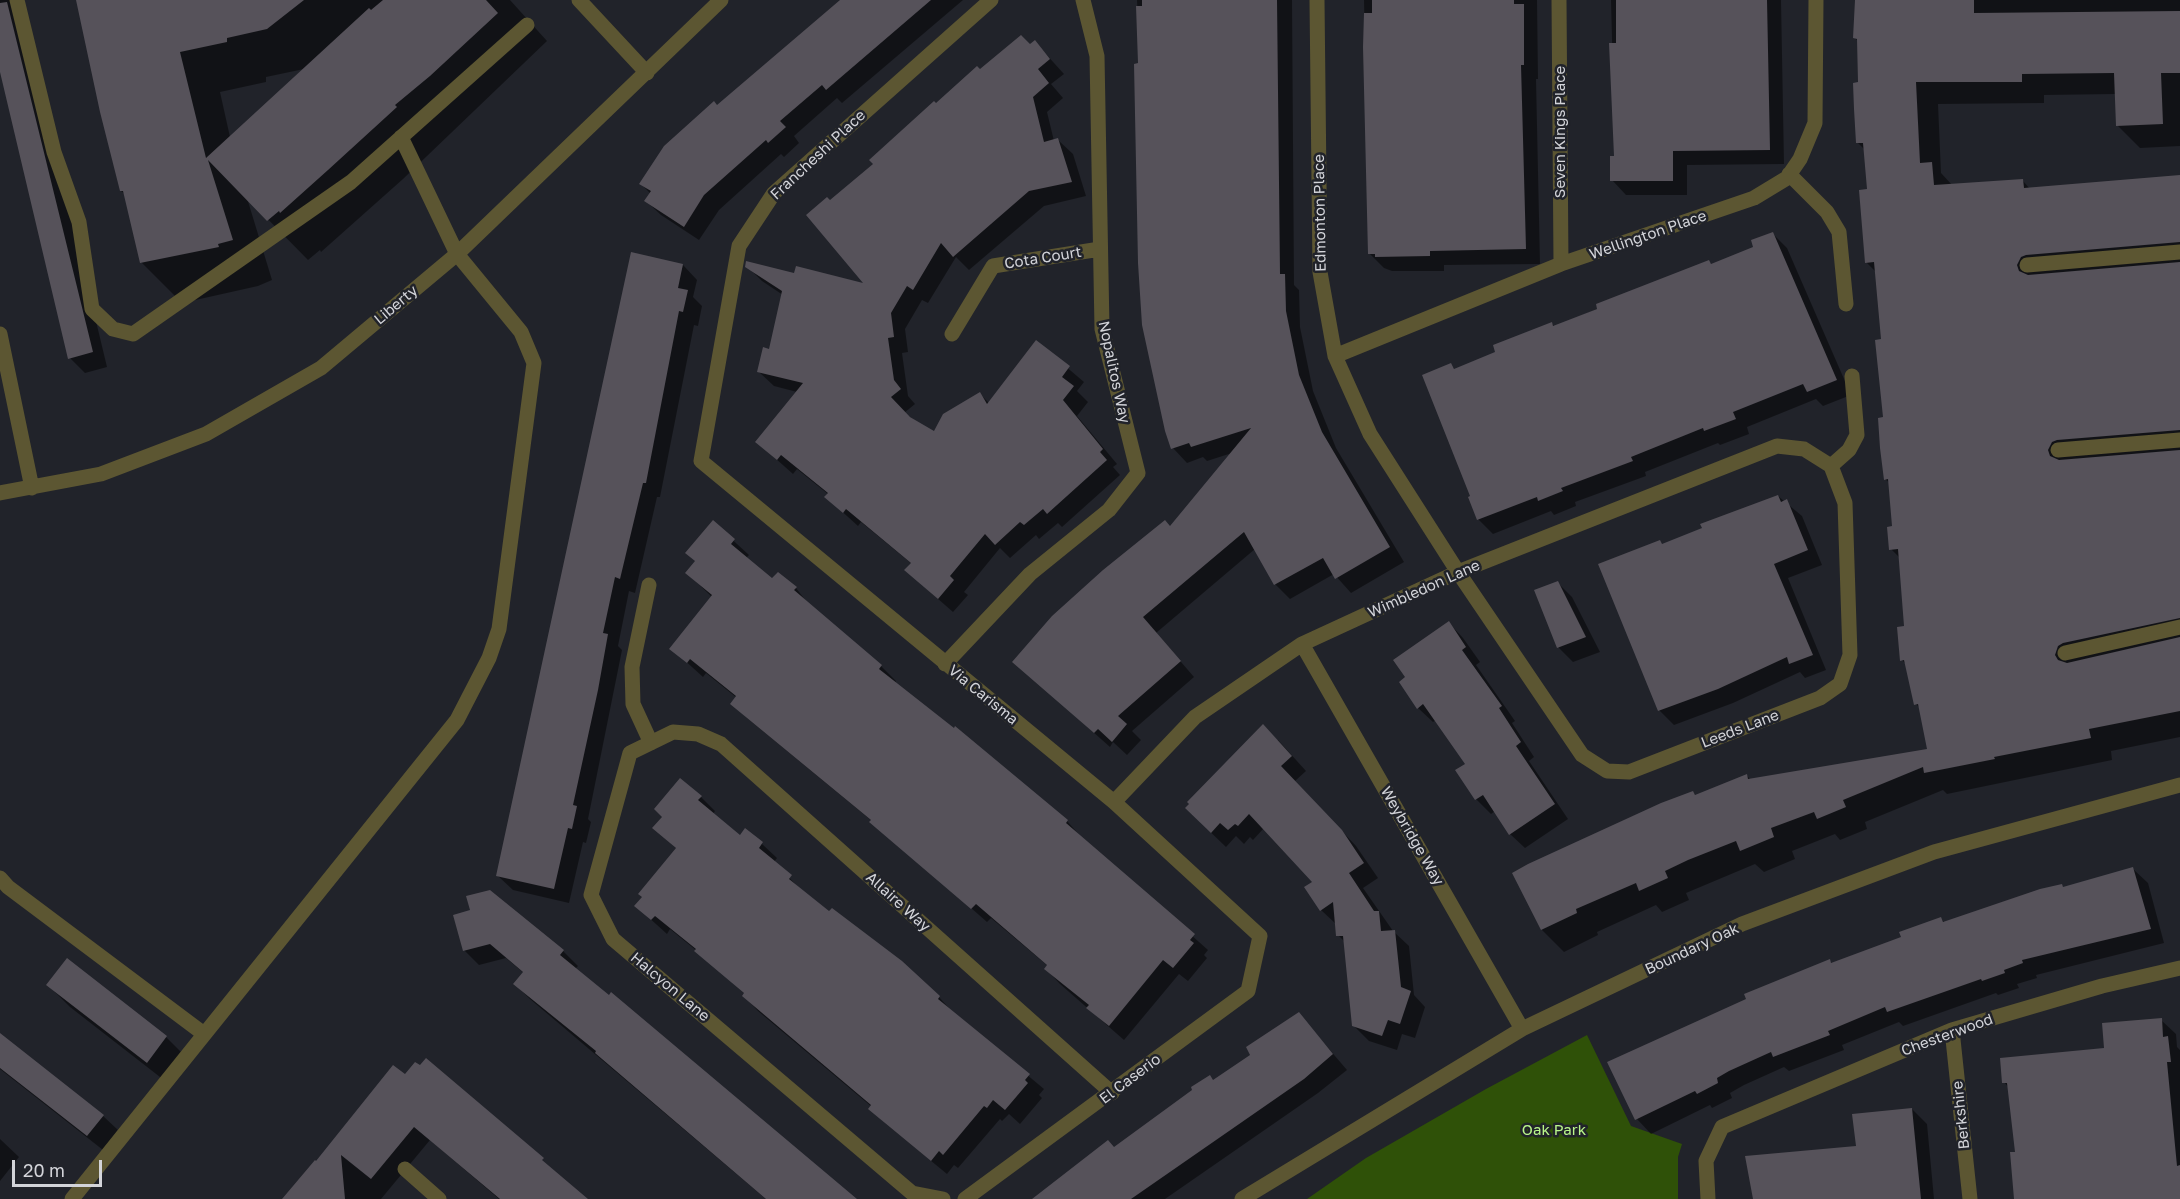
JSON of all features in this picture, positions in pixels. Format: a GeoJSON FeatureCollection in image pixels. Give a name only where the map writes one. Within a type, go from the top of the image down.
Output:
{"type":"FeatureCollection","features":[{"type":"Feature","properties":{"kind":"street"},"geometry":{"type":"LineString","coordinates":[[17,0],[54,152],[79,222],[93,309],[113,329],[133,334],[351,183],[527,25]]}},
{"type":"Feature","properties":{"kind":"street"},"geometry":{"type":"LineString","coordinates":[[579,0],[647,73]]}},
{"type":"Feature","properties":{"kind":"street","name":"Liberty"},"geometry":{"type":"LineString","coordinates":[[0,493],[101,474],[207,434],[321,368],[457,254],[721,0]]}},
{"type":"Feature","properties":{"kind":"street","name":"Francheshi Place"},"geometry":{"type":"LineString","coordinates":[[701,460],[739,246],[774,193],[991,0]]}},
{"type":"Feature","properties":{"kind":"street","name":"Nopalitos Way"},"geometry":{"type":"LineString","coordinates":[[945,664],[1030,574],[1109,510],[1138,473],[1102,328],[1097,56],[1083,0]]}},
{"type":"Feature","properties":{"kind":"street","name":"Edmonton Place"},"geometry":{"type":"LineString","coordinates":[[1317,0],[1320,272],[1335,356],[1370,434],[1458,572]]}},
{"type":"Feature","properties":{"kind":"street","name":"Seven Kings Place"},"geometry":{"type":"LineString","coordinates":[[1559,0],[1561,264]]}},
{"type":"Feature","properties":{"kind":"street","name":"Wellington Place"},"geometry":{"type":"LineString","coordinates":[[1335,356],[1561,264],[1754,198],[1789,174],[1800,159],[1815,123],[1816,0]]}},
{"type":"Feature","properties":{"kind":"street"},"geometry":{"type":"LineString","coordinates":[[72,1199],[458,720],[489,658],[499,629],[534,363],[521,332],[457,254],[401,137]]}},
{"type":"Feature","properties":{"kind":"street"},"geometry":{"type":"LineString","coordinates":[[1789,174],[1827,212],[1839,232],[1846,304]]}},
{"type":"Feature","properties":{"kind":"street","name":"Cota Court"},"geometry":{"type":"LineString","coordinates":[[952,334],[993,266],[1100,249]]}},
{"type":"Feature","properties":{"kind":"street"},"geometry":{"type":"LineString","coordinates":[[2027,265],[2180,252]]}},
{"type":"Feature","properties":{"kind":"street"},"geometry":{"type":"LineString","coordinates":[[0,334],[2,354],[32,488]]}},
{"type":"Feature","properties":{"kind":"street"},"geometry":{"type":"LineString","coordinates":[[1831,466],[1849,450],[1857,435],[1852,376]]}},
{"type":"Feature","properties":{"kind":"street"},"geometry":{"type":"LineString","coordinates":[[2058,450],[2180,440]]}},
{"type":"Feature","properties":{"kind":"street","name":"Wimbledon Lane"},"geometry":{"type":"LineString","coordinates":[[1114,802],[1195,717],[1302,644],[1458,572],[1777,446],[1804,449],[1831,466]]}},
{"type":"Feature","properties":{"kind":"street","name":"Via Carisma"},"geometry":{"type":"LineString","coordinates":[[701,460],[1114,802],[1260,936]]}},
{"type":"Feature","properties":{"kind":"street","name":"Leeds Lane"},"geometry":{"type":"LineString","coordinates":[[1458,572],[1582,755],[1607,771],[1629,772],[1820,698],[1840,684],[1850,654],[1845,503],[1831,466]]}},
{"type":"Feature","properties":{"kind":"street"},"geometry":{"type":"LineString","coordinates":[[648,585],[632,667],[633,704],[651,743]]}},
{"type":"Feature","properties":{"kind":"street"},"geometry":{"type":"LineString","coordinates":[[2065,653],[2180,627]]}},
{"type":"Feature","properties":{"kind":"street","name":"Weybridge Way"},"geometry":{"type":"LineString","coordinates":[[1302,644],[1522,1029]]}},
{"type":"Feature","properties":{"kind":"street","name":"Halcyon Lane"},"geometry":{"type":"LineString","coordinates":[[673,732],[630,753],[591,895],[613,939],[912,1193],[942,1199]]}},
{"type":"Feature","properties":{"kind":"street","name":"Allaire Way"},"geometry":{"type":"LineString","coordinates":[[673,732],[698,734],[722,744],[1112,1093]]}},
{"type":"Feature","properties":{"kind":"street","name":"Boundary Oak"},"geometry":{"type":"LineString","coordinates":[[1242,1199],[1522,1029],[1742,924],[1923,856],[2180,785]]}},
{"type":"Feature","properties":{"kind":"street"},"geometry":{"type":"LineString","coordinates":[[0,878],[8,887],[204,1034]]}},
{"type":"Feature","properties":{"kind":"street","name":"El Caserio"},"geometry":{"type":"LineString","coordinates":[[965,1199],[1248,991],[1260,936]]}},
{"type":"Feature","properties":{"kind":"street","name":"Chesterwood"},"geometry":{"type":"LineString","coordinates":[[1708,1199],[1706,1161],[1722,1127],[1952,1030],[2102,986],[2180,968]]}},
{"type":"Feature","properties":{"kind":"street","name":"Berkshire"},"geometry":{"type":"LineString","coordinates":[[1952,1030],[1970,1199]]}},
{"type":"Feature","properties":{"kind":"street"},"geometry":{"type":"LineString","coordinates":[[405,1169],[439,1199]]}},
{"type":"Feature","properties":{"kind":"green space","name":"Oak Park"},"geometry":{"type":"Polygon","coordinates":[[[1587,1035],[1631,1126],[1682,1144],[1678,1157],[1678,1199],[1307,1199],[1366,1158],[1486,1089],[1587,1035]]]}},
{"type":"Feature","properties":{"kind":"building"},"geometry":{"type":"Polygon","coordinates":[[[76,0],[304,0],[267,29],[227,38],[227,42],[180,52],[206,158],[369,8],[371,10],[383,0],[486,0],[498,13],[395,105],[397,107],[328,170],[280,213],[279,211],[267,221],[208,160],[233,240],[218,244],[219,247],[140,263],[123,191],[120,191],[100,112],[76,0]]]}},
{"type":"Feature","properties":{"kind":"building"},"geometry":{"type":"Polygon","coordinates":[[[840,0],[931,0],[826,90],[822,85],[780,121],[786,127],[768,143],[766,140],[704,195],[684,227],[644,201],[651,191],[639,184],[664,146],[714,101],[717,105],[840,0]]]}},
{"type":"Feature","properties":{"kind":"building"},"geometry":{"type":"Polygon","coordinates":[[[1142,0],[1277,0],[1280,274],[1285,274],[1286,311],[1299,375],[1322,432],[1390,547],[1335,579],[1323,558],[1274,585],[1244,532],[1143,617],[1181,661],[1118,716],[1127,724],[1112,742],[1098,729],[1094,733],[1012,662],[1052,616],[1103,570],[1165,520],[1170,526],[1251,428],[1191,447],[1189,443],[1171,449],[1165,431],[1142,325],[1138,263],[1134,64],[1138,63],[1136,6],[1142,6],[1142,0]]]}},
{"type":"Feature","properties":{"kind":"building"},"geometry":{"type":"Polygon","coordinates":[[[1372,0],[1514,0],[1514,4],[1524,4],[1524,65],[1521,65],[1526,249],[1430,251],[1430,256],[1375,257],[1375,254],[1368,254],[1363,47],[1364,13],[1372,13],[1372,0]]]}},
{"type":"Feature","properties":{"kind":"building"},"geometry":{"type":"Polygon","coordinates":[[[1616,0],[1767,0],[1770,150],[1673,151],[1673,181],[1610,181],[1610,156],[1614,156],[1609,43],[1616,43],[1616,0]]]}},
{"type":"Feature","properties":{"kind":"building"},"geometry":{"type":"Polygon","coordinates":[[[1855,0],[1974,0],[1974,13],[2180,11],[2180,73],[2161,73],[2163,124],[2116,126],[2114,73],[2022,74],[2022,82],[1916,82],[1920,163],[1932,162],[1934,185],[2023,179],[2024,188],[2180,175],[2180,242],[2026,255],[2021,257],[2017,265],[2019,271],[2028,275],[2180,262],[2180,430],[2057,440],[2052,442],[2048,450],[2050,456],[2059,460],[2180,450],[2180,618],[2063,643],[2058,646],[2055,655],[2058,660],[2067,663],[2180,637],[2180,711],[2089,729],[2091,738],[1994,757],[1995,759],[1924,773],[1923,767],[1843,800],[1846,807],[1817,819],[1814,812],[1771,828],[1774,837],[1740,851],[1736,841],[1688,860],[1665,871],[1668,878],[1639,891],[1636,883],[1576,909],[1577,913],[1541,930],[1512,873],[1528,864],[1661,803],[1693,791],[1695,795],[1747,774],[1748,779],[1927,749],[1918,704],[1914,705],[1904,660],[1900,661],[1897,627],[1904,626],[1898,549],[1889,550],[1887,527],[1892,526],[1888,479],[1884,480],[1880,448],[1878,418],[1883,417],[1875,340],[1881,339],[1874,262],[1865,263],[1859,190],[1867,189],[1863,143],[1856,143],[1853,83],[1858,82],[1857,39],[1853,38],[1855,0]]]}},
{"type":"Feature","properties":{"kind":"building"},"geometry":{"type":"Polygon","coordinates":[[[7,2],[93,352],[68,359],[0,72],[0,3],[7,2]]]}},
{"type":"Feature","properties":{"kind":"building"},"geometry":{"type":"Polygon","coordinates":[[[1021,35],[1030,44],[1035,40],[1050,59],[1038,69],[1049,83],[1033,97],[1044,142],[1058,138],[1072,182],[1029,191],[953,257],[941,243],[913,290],[907,286],[891,313],[894,337],[888,338],[894,380],[901,389],[891,397],[910,417],[934,431],[943,414],[980,392],[987,404],[1036,340],[1070,366],[1062,377],[1074,386],[1063,400],[1103,449],[1100,452],[1107,460],[1047,514],[1043,509],[1024,525],[1020,522],[995,545],[985,534],[950,576],[954,580],[938,599],[904,570],[911,563],[846,509],[843,513],[824,497],[828,493],[781,455],[777,460],[755,442],[803,383],[757,372],[763,347],[769,349],[782,291],[745,267],[746,261],[794,273],[796,266],[863,283],[806,215],[827,197],[830,200],[873,164],[869,160],[934,101],[936,103],[977,66],[980,69],[1021,35]]]}},
{"type":"Feature","properties":{"kind":"building"},"geometry":{"type":"Polygon","coordinates":[[[1773,232],[1837,380],[1807,392],[1803,384],[1733,412],[1736,419],[1704,431],[1703,428],[1631,457],[1633,461],[1561,488],[1563,491],[1538,501],[1537,497],[1477,520],[1468,497],[1470,496],[1422,375],[1451,363],[1454,369],[1495,352],[1493,345],[1552,322],[1553,326],[1597,309],[1596,304],[1709,260],[1711,264],[1753,247],[1751,240],[1773,232]]]}},
{"type":"Feature","properties":{"kind":"building"},"geometry":{"type":"Polygon","coordinates":[[[631,252],[683,264],[678,288],[688,290],[683,312],[679,311],[646,483],[643,483],[620,579],[615,577],[603,633],[608,634],[598,690],[573,805],[577,806],[572,829],[568,828],[554,889],[496,876],[631,252]]]}},
{"type":"Feature","properties":{"kind":"building"},"geometry":{"type":"Polygon","coordinates":[[[1778,495],[1781,502],[1787,499],[1808,550],[1774,564],[1813,655],[1789,664],[1787,657],[1718,689],[1658,711],[1598,564],[1660,540],[1662,544],[1702,528],[1700,524],[1778,495]]]}},
{"type":"Feature","properties":{"kind":"building"},"geometry":{"type":"Polygon","coordinates":[[[713,520],[735,539],[731,544],[772,578],[778,572],[797,587],[794,590],[882,665],[879,669],[954,728],[955,726],[1068,820],[1066,823],[1195,934],[1190,940],[1194,943],[1173,968],[1163,960],[1109,1026],[1086,1008],[1089,1005],[1044,969],[1047,965],[976,904],[971,909],[869,822],[871,820],[730,704],[736,696],[690,659],[687,663],[669,649],[712,595],[685,573],[695,561],[685,553],[713,520]]]}},
{"type":"Feature","properties":{"kind":"building"},"geometry":{"type":"Polygon","coordinates":[[[1558,581],[1586,637],[1557,648],[1534,590],[1558,581]]]}},
{"type":"Feature","properties":{"kind":"building"},"geometry":{"type":"Polygon","coordinates":[[[1449,621],[1466,647],[1462,650],[1502,706],[1499,708],[1521,742],[1516,746],[1555,804],[1509,835],[1483,795],[1475,800],[1455,770],[1465,764],[1423,704],[1417,709],[1399,682],[1405,677],[1393,660],[1449,621]]]}},
{"type":"Feature","properties":{"kind":"building"},"geometry":{"type":"Polygon","coordinates":[[[1263,724],[1292,756],[1281,766],[1342,830],[1364,863],[1349,873],[1374,911],[1379,911],[1381,931],[1395,930],[1401,987],[1411,991],[1400,1024],[1388,1020],[1382,1036],[1352,1026],[1343,936],[1336,936],[1333,902],[1320,911],[1304,887],[1312,882],[1249,814],[1238,826],[1235,824],[1228,830],[1220,823],[1211,833],[1185,808],[1189,804],[1187,802],[1263,724]]]}},
{"type":"Feature","properties":{"kind":"building"},"geometry":{"type":"Polygon","coordinates":[[[680,778],[702,796],[698,800],[740,835],[745,828],[763,842],[759,848],[792,875],[789,879],[829,911],[832,908],[902,961],[940,996],[938,999],[1030,1074],[1025,1080],[1028,1083],[1005,1110],[993,1100],[987,1108],[984,1106],[943,1155],[939,1151],[931,1161],[868,1109],[871,1105],[742,996],[744,993],[694,951],[696,949],[655,916],[651,920],[634,906],[642,897],[638,894],[676,848],[652,828],[662,817],[654,809],[680,778]]]}},
{"type":"Feature","properties":{"kind":"building"},"geometry":{"type":"Polygon","coordinates":[[[2133,867],[2151,929],[2022,960],[2023,963],[2004,970],[2005,973],[1982,981],[1981,979],[1887,1012],[1885,1007],[1828,1031],[1830,1035],[1773,1057],[1771,1052],[1729,1071],[1717,1078],[1718,1083],[1697,1094],[1695,1091],[1635,1120],[1607,1062],[1746,999],[1744,994],[1830,959],[1831,963],[1901,937],[1899,932],[1941,917],[1943,922],[2040,889],[2062,884],[2063,887],[2133,867]]]}},
{"type":"Feature","properties":{"kind":"building"},"geometry":{"type":"Polygon","coordinates":[[[490,890],[564,950],[560,955],[609,995],[611,992],[857,1199],[766,1199],[595,1053],[596,1051],[513,984],[523,972],[490,944],[463,951],[453,915],[470,910],[466,896],[490,890]]]}},
{"type":"Feature","properties":{"kind":"building"},"geometry":{"type":"Polygon","coordinates":[[[67,958],[167,1036],[147,1063],[46,985],[67,958]]]}},
{"type":"Feature","properties":{"kind":"building"},"geometry":{"type":"Polygon","coordinates":[[[1299,1012],[1333,1054],[1304,1079],[1131,1199],[1032,1199],[1108,1140],[1114,1147],[1192,1090],[1191,1087],[1210,1075],[1213,1080],[1250,1055],[1246,1047],[1299,1012]]]}},
{"type":"Feature","properties":{"kind":"building"},"geometry":{"type":"Polygon","coordinates":[[[2162,1018],[2163,1037],[2168,1036],[2171,1062],[2167,1062],[2177,1166],[2180,1165],[2180,1199],[2014,1199],[2010,1152],[2015,1152],[2007,1083],[2002,1083],[2000,1058],[2104,1048],[2102,1023],[2162,1018]]]}},
{"type":"Feature","properties":{"kind":"building"},"geometry":{"type":"Polygon","coordinates":[[[0,1033],[104,1115],[87,1136],[0,1068],[0,1033]]]}},
{"type":"Feature","properties":{"kind":"building"},"geometry":{"type":"Polygon","coordinates":[[[426,1058],[544,1158],[542,1160],[588,1199],[500,1199],[414,1127],[371,1179],[341,1155],[345,1199],[282,1199],[316,1161],[393,1065],[405,1074],[415,1062],[420,1065],[426,1058]]]}},
{"type":"Feature","properties":{"kind":"building"},"geometry":{"type":"Polygon","coordinates":[[[1912,1108],[1921,1199],[1753,1199],[1745,1156],[1856,1146],[1852,1114],[1912,1108]]]}}]}
